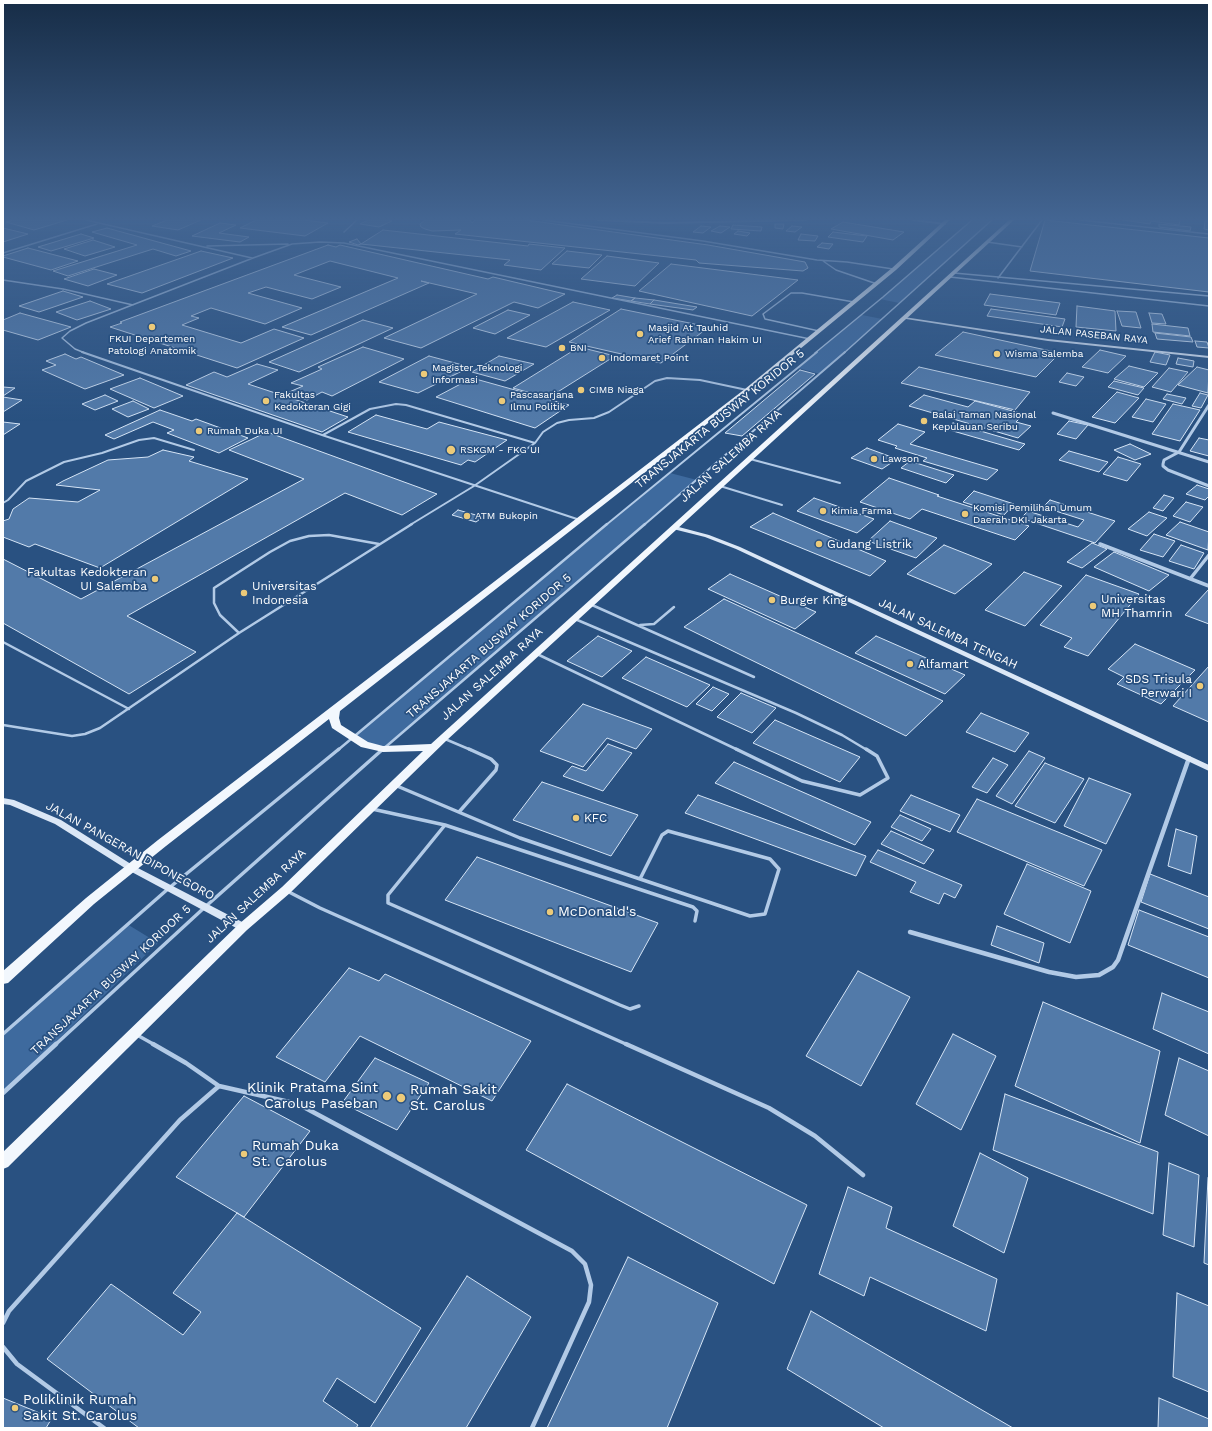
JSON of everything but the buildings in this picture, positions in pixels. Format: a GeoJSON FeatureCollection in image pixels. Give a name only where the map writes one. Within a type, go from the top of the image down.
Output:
{"type":"FeatureCollection","features":[{"type":"Feature","properties":{"kind":"main road"},"geometry":{"type":"LineString","coordinates":[[3,979],[130,868],[747,390],[873,287]]}},
{"type":"Feature","properties":{"kind":"main road","name":"JALAN SALEMBA RAYA"},"geometry":{"type":"LineString","coordinates":[[3,1162],[243,927],[286,890],[443,738],[592,605],[750,458],[939,287]]}},
{"type":"Feature","properties":{"kind":"main road","name":"JALAN PASEBAN RAYA"},"geometry":{"type":"LineString","coordinates":[[906,318],[1048,340],[1209,357]]}},
{"type":"Feature","properties":{"kind":"main road","name":"JALAN SALEMBA TENGAH"},"geometry":{"type":"LineString","coordinates":[[675,528],[707,536],[738,548],[1209,768]]}},
{"type":"Feature","properties":{"kind":"main road"},"geometry":{"type":"LineString","coordinates":[[335,709],[334,718],[336,726],[342,732],[365,745],[384,749],[408,750],[435,747]]}},
{"type":"Feature","properties":{"kind":"main road","name":"JALAN PANGERAN DIPONEGORO"},"geometry":{"type":"LineString","coordinates":[[3,801],[10,802],[58,822],[130,868],[243,927]]}},
{"type":"Feature","properties":{"kind":"street"},"geometry":{"type":"LineString","coordinates":[[1209,405],[1179,452],[1164,460],[1163,466],[1168,470],[1209,486]]}},
{"type":"Feature","properties":{"kind":"street"},"geometry":{"type":"LineString","coordinates":[[1052,413],[1209,462]]}},
{"type":"Feature","properties":{"kind":"street"},"geometry":{"type":"LineString","coordinates":[[1100,544],[1209,586]]}},
{"type":"Feature","properties":{"kind":"street"},"geometry":{"type":"LineString","coordinates":[[1190,579],[1209,556]]}},
{"type":"Feature","properties":{"kind":"street"},"geometry":{"type":"LineString","coordinates":[[910,932],[1049,972],[1076,977],[1100,975],[1113,967],[1118,960],[1189,758]]}},
{"type":"Feature","properties":{"kind":"lane"},"geometry":{"type":"LineString","coordinates":[[48,287],[133,305]]}},
{"type":"Feature","properties":{"kind":"lane"},"geometry":{"type":"LineString","coordinates":[[180,287],[86,323],[70,331],[62,338],[67,344],[75,349],[322,435],[580,520]]}},
{"type":"Feature","properties":{"kind":"lane"},"geometry":{"type":"LineString","coordinates":[[557,287],[810,339]]}},
{"type":"Feature","properties":{"kind":"lane","name":"TRANSJAKARTA BUSWAY KORIDOR 5"},"geometry":{"type":"LineString","coordinates":[[3,1034],[169,888],[352,738],[574,551],[895,287]]}},
{"type":"Feature","properties":{"kind":"lane","name":"TRANSJAKARTA BUSWAY KORIDOR 5"},"geometry":{"type":"LineString","coordinates":[[3,1093],[205,907],[384,749],[862,338],[917,287]]}},
{"type":"Feature","properties":{"kind":"lane"},"geometry":{"type":"LineString","coordinates":[[1050,287],[1209,306]]}},
{"type":"Feature","properties":{"kind":"lane"},"geometry":{"type":"LineString","coordinates":[[1101,287],[1209,296]]}},
{"type":"Feature","properties":{"kind":"lane"},"geometry":{"type":"LineString","coordinates":[[820,331],[765,319],[763,314],[791,293],[802,293],[854,302]]}},
{"type":"Feature","properties":{"kind":"lane"},"geometry":{"type":"LineString","coordinates":[[3,725],[72,736],[85,734],[100,728],[239,633],[379,544],[474,486],[535,443],[543,432],[556,423],[569,420],[594,418],[609,412],[655,381],[667,378],[677,377],[700,380],[747,390]]}},
{"type":"Feature","properties":{"kind":"lane"},"geometry":{"type":"LineString","coordinates":[[322,435],[370,409],[396,404],[406,405],[535,443]]}},
{"type":"Feature","properties":{"kind":"lane"},"geometry":{"type":"LineString","coordinates":[[3,503],[26,481],[64,462],[102,453],[139,440],[154,438],[194,450]]}},
{"type":"Feature","properties":{"kind":"lane"},"geometry":{"type":"LineString","coordinates":[[750,458],[840,483]]}},
{"type":"Feature","properties":{"kind":"lane"},"geometry":{"type":"LineString","coordinates":[[720,486],[782,505]]}},
{"type":"Feature","properties":{"kind":"lane"},"geometry":{"type":"LineString","coordinates":[[239,633],[220,615],[214,603],[214,588],[270,552],[290,541],[309,536],[330,535],[379,544]]}},
{"type":"Feature","properties":{"kind":"lane"},"geometry":{"type":"LineString","coordinates":[[592,605],[754,677]]}},
{"type":"Feature","properties":{"kind":"lane"},"geometry":{"type":"LineString","coordinates":[[638,625],[654,624],[674,607]]}},
{"type":"Feature","properties":{"kind":"lane"},"geometry":{"type":"LineString","coordinates":[[536,654],[802,780],[860,794],[888,778],[877,756],[842,735],[796,713],[575,619]]}},
{"type":"Feature","properties":{"kind":"lane"},"geometry":{"type":"LineString","coordinates":[[3,642],[128,709]]}},
{"type":"Feature","properties":{"kind":"lane"},"geometry":{"type":"LineString","coordinates":[[443,738],[491,759],[497,765],[496,770],[459,812]]}},
{"type":"Feature","properties":{"kind":"lane"},"geometry":{"type":"LineString","coordinates":[[394,784],[520,838],[640,879],[750,916],[764,914],[779,869],[770,859],[668,831],[662,835],[640,879]]}},
{"type":"Feature","properties":{"kind":"lane"},"geometry":{"type":"LineString","coordinates":[[369,808],[445,825],[693,907],[697,911],[694,921]]}},
{"type":"Feature","properties":{"kind":"lane"},"geometry":{"type":"LineString","coordinates":[[445,825],[388,896],[388,903],[620,1005],[630,1009],[639,1006]]}},
{"type":"Feature","properties":{"kind":"lane"},"geometry":{"type":"LineString","coordinates":[[286,890],[320,908],[769,1108],[815,1136],[863,1175]]}},
{"type":"Feature","properties":{"kind":"lane"},"geometry":{"type":"LineString","coordinates":[[135,1034],[186,1063],[219,1086],[298,1104],[572,1251],[585,1264],[591,1284],[589,1302],[532,1428]]}},
{"type":"Feature","properties":{"kind":"lane"},"geometry":{"type":"LineString","coordinates":[[3,1323],[10,1311],[180,1120],[219,1086]]}},
{"type":"Feature","properties":{"kind":"lane"},"geometry":{"type":"LineString","coordinates":[[3,1347],[17,1364],[104,1428]]}},
{"type":"Feature","properties":{"kind":"shaded area"},"geometry":{"type":"Polygon","coordinates":[[[894,287],[917,287],[899,303],[880,299],[894,287]]]}},
{"type":"Feature","properties":{"kind":"shaded area"},"geometry":{"type":"Polygon","coordinates":[[[862,315],[882,319],[820,374],[798,368],[862,315]]]}},
{"type":"Feature","properties":{"kind":"shaded area"},"geometry":{"type":"Polygon","coordinates":[[[670,473],[697,480],[383,749],[352,738],[670,473]]]}},
{"type":"Feature","properties":{"kind":"shaded area"},"geometry":{"type":"Polygon","coordinates":[[[127,924],[158,943],[3,1093],[3,1036],[127,924]]]}},
{"type":"Feature","properties":{"kind":"place","name":"FKUI Departemen Patologi Anatomik"},"geometry":{"type":"Point","coordinates":[152,327]}},
{"type":"Feature","properties":{"kind":"place","name":"Masjid At Tauhid Arief Rahman Hakim UI"},"geometry":{"type":"Point","coordinates":[640,334]}},
{"type":"Feature","properties":{"kind":"place","name":"BNI"},"geometry":{"type":"Point","coordinates":[562,348]}},
{"type":"Feature","properties":{"kind":"place","name":"Wisma Salemba"},"geometry":{"type":"Point","coordinates":[997,354]}},
{"type":"Feature","properties":{"kind":"place","name":"Indomaret Point"},"geometry":{"type":"Point","coordinates":[602,358]}},
{"type":"Feature","properties":{"kind":"place","name":"Magister Teknologi Informasi"},"geometry":{"type":"Point","coordinates":[424,374]}},
{"type":"Feature","properties":{"kind":"place","name":"CIMB Niaga"},"geometry":{"type":"Point","coordinates":[581,390]}},
{"type":"Feature","properties":{"kind":"place","name":"Fakultas Kedokteran Gigi"},"geometry":{"type":"Point","coordinates":[266,401]}},
{"type":"Feature","properties":{"kind":"place","name":"Pascasarjana Ilmu Politik"},"geometry":{"type":"Point","coordinates":[502,401]}},
{"type":"Feature","properties":{"kind":"place","name":"Balai Taman Nasional Kepulauan Seribu"},"geometry":{"type":"Point","coordinates":[924,421]}},
{"type":"Feature","properties":{"kind":"place","name":"Rumah Duka UI"},"geometry":{"type":"Point","coordinates":[199,431]}},
{"type":"Feature","properties":{"kind":"place","name":"RSKGM - FKG UI"},"geometry":{"type":"Point","coordinates":[451,450]}},
{"type":"Feature","properties":{"kind":"place","name":"Lawson"},"geometry":{"type":"Point","coordinates":[874,459]}},
{"type":"Feature","properties":{"kind":"place","name":"Kimia Farma"},"geometry":{"type":"Point","coordinates":[823,511]}},
{"type":"Feature","properties":{"kind":"place","name":"Komisi Pemilihan Umum Daerah DKI Jakarta"},"geometry":{"type":"Point","coordinates":[965,514]}},
{"type":"Feature","properties":{"kind":"place","name":"ATM Bukopin"},"geometry":{"type":"Point","coordinates":[467,516]}},
{"type":"Feature","properties":{"kind":"place","name":"Gudang Listrik"},"geometry":{"type":"Point","coordinates":[819,544]}},
{"type":"Feature","properties":{"kind":"place","name":"Fakultas Kedokteran UI Salemba"},"geometry":{"type":"Point","coordinates":[155,579]}},
{"type":"Feature","properties":{"kind":"place","name":"Universitas Indonesia"},"geometry":{"type":"Point","coordinates":[244,593]}},
{"type":"Feature","properties":{"kind":"place","name":"Burger King"},"geometry":{"type":"Point","coordinates":[772,600]}},
{"type":"Feature","properties":{"kind":"place","name":"Universitas MH Thamrin"},"geometry":{"type":"Point","coordinates":[1093,606]}},
{"type":"Feature","properties":{"kind":"place","name":"Alfamart"},"geometry":{"type":"Point","coordinates":[910,664]}},
{"type":"Feature","properties":{"kind":"place","name":"SDS Trisula Perwari I"},"geometry":{"type":"Point","coordinates":[1200,686]}},
{"type":"Feature","properties":{"kind":"place","name":"KFC"},"geometry":{"type":"Point","coordinates":[576,818]}},
{"type":"Feature","properties":{"kind":"place","name":"McDonald's"},"geometry":{"type":"Point","coordinates":[550,912]}},
{"type":"Feature","properties":{"kind":"place","name":"Klinik Pratama Sint Carolus Paseban"},"geometry":{"type":"Point","coordinates":[387,1096]}},
{"type":"Feature","properties":{"kind":"place","name":"Rumah Sakit St. Carolus"},"geometry":{"type":"Point","coordinates":[401,1098]}},
{"type":"Feature","properties":{"kind":"place","name":"Rumah Duka St. Carolus"},"geometry":{"type":"Point","coordinates":[244,1154]}},
{"type":"Feature","properties":{"kind":"place","name":"Poliklinik Rumah Sakit St. Carolus"},"geometry":{"type":"Point","coordinates":[15,1408]}}]}
